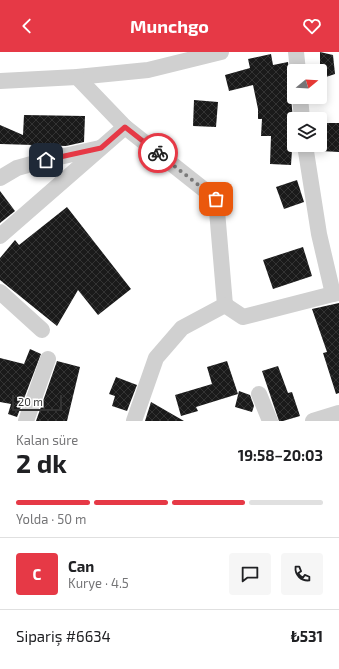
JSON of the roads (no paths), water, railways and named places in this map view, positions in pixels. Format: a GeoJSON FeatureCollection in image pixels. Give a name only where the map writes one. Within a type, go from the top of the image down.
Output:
{"type":"FeatureCollection","features":[{"type":"Feature","properties":{"kind":"street"},"geometry":{"type":"LineString","coordinates":[[0,81],[77,77],[148,70],[221,52]]}},
{"type":"Feature","properties":{"kind":"street"},"geometry":{"type":"LineString","coordinates":[[296,52],[297,64]]}},
{"type":"Feature","properties":{"kind":"street"},"geometry":{"type":"LineString","coordinates":[[77,77],[125,127],[216,199],[225,305]]}},
{"type":"Feature","properties":{"kind":"street"},"geometry":{"type":"LineString","coordinates":[[0,236],[125,127]]}},
{"type":"Feature","properties":{"kind":"street"},"geometry":{"type":"LineString","coordinates":[[0,178],[17,168],[101,148]]}},
{"type":"Feature","properties":{"kind":"street"},"geometry":{"type":"LineString","coordinates":[[225,305],[243,317],[336,293],[319,234],[306,152]]}},
{"type":"Feature","properties":{"kind":"street"},"geometry":{"type":"LineString","coordinates":[[0,292],[42,330]]}},
{"type":"Feature","properties":{"kind":"street"},"geometry":{"type":"LineString","coordinates":[[134,421],[156,358],[182,328],[225,305]]}},
{"type":"Feature","properties":{"kind":"street"},"geometry":{"type":"LineString","coordinates":[[26,421],[48,359]]}},
{"type":"Feature","properties":{"kind":"street"},"geometry":{"type":"LineString","coordinates":[[259,394],[270,421]]}},
{"type":"Feature","properties":{"kind":"street"},"geometry":{"type":"LineString","coordinates":[[313,421],[339,413]]}}]}
